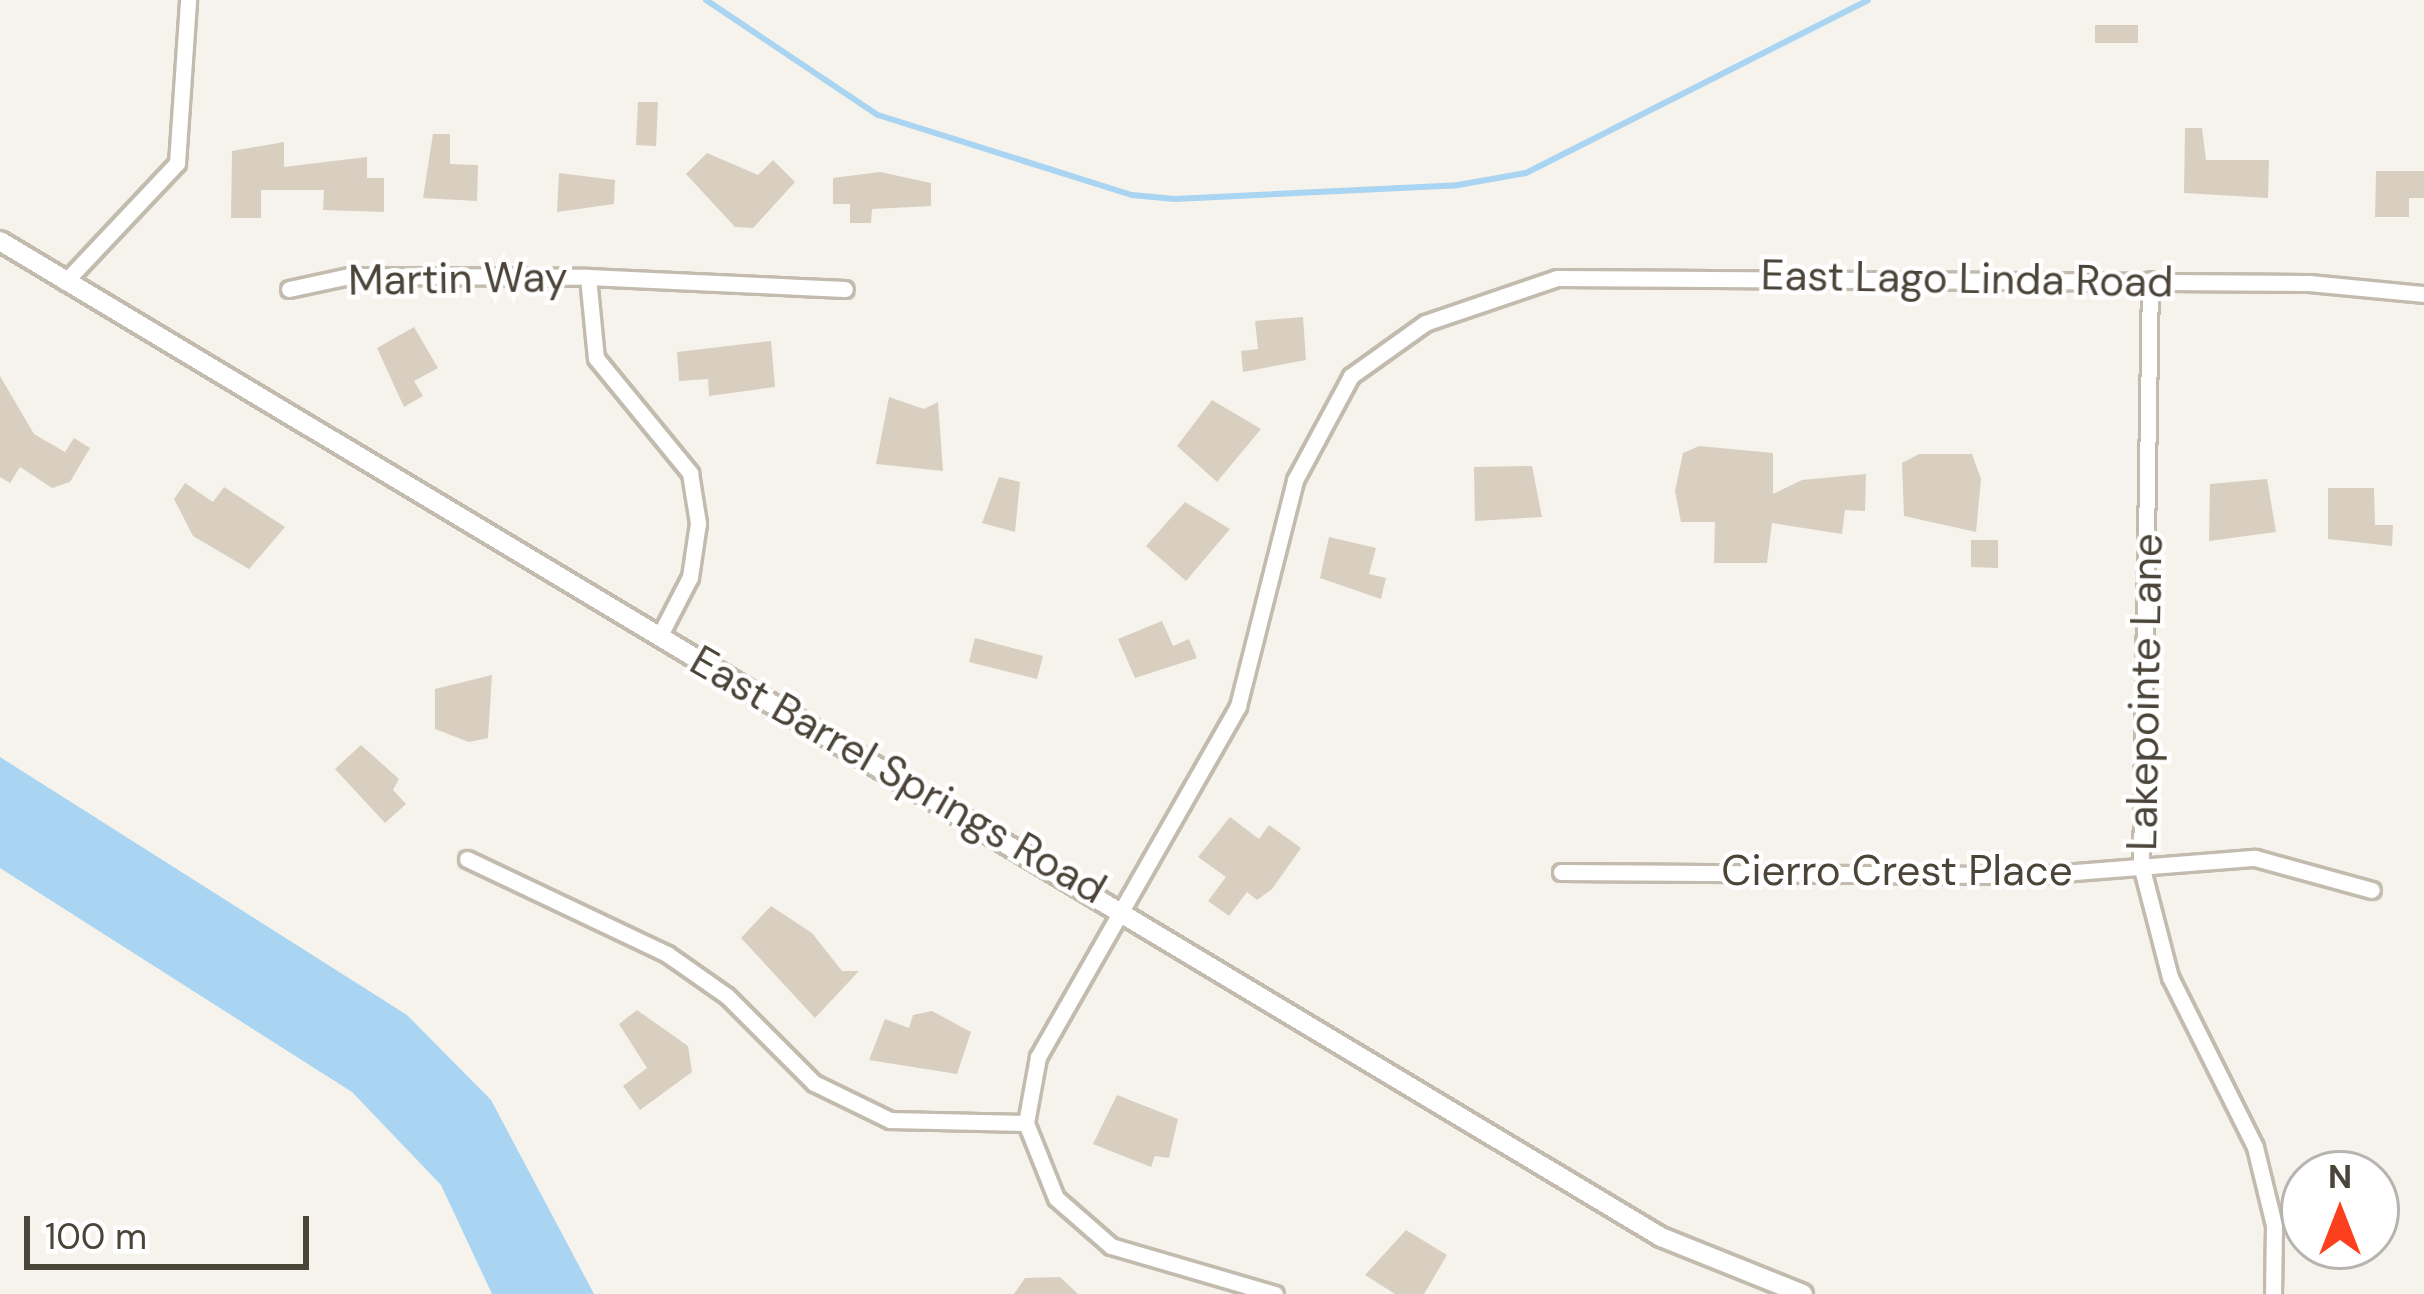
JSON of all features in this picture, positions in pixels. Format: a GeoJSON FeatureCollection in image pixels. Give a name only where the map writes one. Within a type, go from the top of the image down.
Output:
{"type":"FeatureCollection","features":[{"type":"Feature","properties":{"kind":"street"},"geometry":{"type":"LineString","coordinates":[[65,282],[177,163],[188,0]]}},
{"type":"Feature","properties":{"kind":"street","name":"East Barrel Springs Road"},"geometry":{"type":"LineString","coordinates":[[0,241],[1126,908],[1661,1237],[1803,1294]]}},
{"type":"Feature","properties":{"kind":"street","name":"Martin Way"},"geometry":{"type":"LineString","coordinates":[[289,289],[349,276],[588,277],[596,358],[690,473],[698,523],[690,577],[660,634]]}},
{"type":"Feature","properties":{"kind":"street","name":"East Lago Linda Road"},"geometry":{"type":"LineString","coordinates":[[1026,1123],[1038,1057],[1238,706],[1295,480],[1351,376],[1425,323],[1510,289],[1647,276],[2150,280],[2424,294]]}},
{"type":"Feature","properties":{"kind":"street"},"geometry":{"type":"LineString","coordinates":[[588,277],[845,289]]}},
{"type":"Feature","properties":{"kind":"street","name":"Lakepointe Lane"},"geometry":{"type":"LineString","coordinates":[[2150,280],[2141,865],[2170,977],[2255,1147],[2275,1225],[2273,1294]]}},
{"type":"Feature","properties":{"kind":"street","name":"Cierro Crest Place"},"geometry":{"type":"LineString","coordinates":[[1561,872],[2036,875],[2254,858],[2372,890]]}},
{"type":"Feature","properties":{"kind":"street"},"geometry":{"type":"LineString","coordinates":[[467,859],[667,954],[728,996],[814,1083],[890,1120],[1026,1123],[1056,1198],[1111,1246],[1275,1294]]}},
{"type":"Feature","properties":{"kind":"water"},"geometry":{"type":"Polygon","coordinates":[[[0,757],[407,1015],[491,1100],[594,1294],[492,1294],[441,1185],[352,1092],[0,868],[0,757]]]}},
{"type":"Feature","properties":{"kind":"building"},"geometry":{"type":"Polygon","coordinates":[[[2095,25],[2138,25],[2138,43],[2095,43],[2095,25]]]}},
{"type":"Feature","properties":{"kind":"building"},"geometry":{"type":"Polygon","coordinates":[[[638,102],[658,102],[656,146],[636,145],[638,102]]]}},
{"type":"Feature","properties":{"kind":"building"},"geometry":{"type":"Polygon","coordinates":[[[2185,128],[2202,128],[2206,160],[2269,160],[2268,198],[2184,193],[2185,128]]]}},
{"type":"Feature","properties":{"kind":"building"},"geometry":{"type":"Polygon","coordinates":[[[433,134],[450,134],[450,164],[478,165],[477,201],[423,198],[433,134]]]}},
{"type":"Feature","properties":{"kind":"building"},"geometry":{"type":"Polygon","coordinates":[[[284,142],[284,167],[367,157],[367,178],[384,178],[384,212],[323,210],[324,190],[261,190],[261,218],[231,218],[232,151],[284,142]]]}},
{"type":"Feature","properties":{"kind":"building"},"geometry":{"type":"Polygon","coordinates":[[[707,153],[758,175],[773,160],[795,182],[753,228],[735,227],[686,174],[707,153]]]}},
{"type":"Feature","properties":{"kind":"building"},"geometry":{"type":"Polygon","coordinates":[[[2376,171],[2424,171],[2424,198],[2409,198],[2409,217],[2375,217],[2376,171]]]}},
{"type":"Feature","properties":{"kind":"building"},"geometry":{"type":"Polygon","coordinates":[[[880,172],[931,183],[931,206],[872,209],[871,223],[850,223],[850,204],[833,204],[833,178],[880,172]]]}},
{"type":"Feature","properties":{"kind":"building"},"geometry":{"type":"Polygon","coordinates":[[[559,173],[615,180],[614,204],[557,212],[559,173]]]}},
{"type":"Feature","properties":{"kind":"building"},"geometry":{"type":"Polygon","coordinates":[[[1303,317],[1306,360],[1243,372],[1241,351],[1258,349],[1255,321],[1303,317]]]}},
{"type":"Feature","properties":{"kind":"building"},"geometry":{"type":"Polygon","coordinates":[[[414,327],[438,368],[414,381],[423,396],[404,407],[377,348],[414,327]]]}},
{"type":"Feature","properties":{"kind":"building"},"geometry":{"type":"Polygon","coordinates":[[[771,341],[775,387],[709,396],[708,379],[679,381],[677,352],[771,341]]]}},
{"type":"Feature","properties":{"kind":"building"},"geometry":{"type":"Polygon","coordinates":[[[0,376],[34,434],[65,452],[74,438],[90,448],[70,482],[52,488],[20,467],[10,483],[0,477],[0,376]]]}},
{"type":"Feature","properties":{"kind":"building"},"geometry":{"type":"Polygon","coordinates":[[[889,397],[924,409],[938,402],[943,471],[876,464],[889,397]]]}},
{"type":"Feature","properties":{"kind":"building"},"geometry":{"type":"Polygon","coordinates":[[[1212,400],[1261,429],[1217,482],[1177,446],[1212,400]]]}},
{"type":"Feature","properties":{"kind":"building"},"geometry":{"type":"Polygon","coordinates":[[[1699,446],[1773,453],[1773,494],[1802,480],[1866,474],[1865,511],[1845,510],[1842,534],[1772,523],[1767,563],[1714,563],[1715,522],[1681,522],[1675,491],[1683,453],[1699,446]]]}},
{"type":"Feature","properties":{"kind":"building"},"geometry":{"type":"Polygon","coordinates":[[[1919,454],[1972,454],[1981,479],[1976,532],[1904,516],[1902,463],[1919,454]]]}},
{"type":"Feature","properties":{"kind":"building"},"geometry":{"type":"Polygon","coordinates":[[[1532,466],[1542,517],[1475,521],[1474,467],[1532,466]]]}},
{"type":"Feature","properties":{"kind":"building"},"geometry":{"type":"Polygon","coordinates":[[[999,477],[1020,482],[1015,532],[982,523],[999,477]]]}},
{"type":"Feature","properties":{"kind":"building"},"geometry":{"type":"Polygon","coordinates":[[[2267,479],[2276,532],[2209,541],[2210,484],[2267,479]]]}},
{"type":"Feature","properties":{"kind":"building"},"geometry":{"type":"Polygon","coordinates":[[[185,483],[213,502],[224,487],[285,527],[249,569],[193,536],[174,499],[185,483]]]}},
{"type":"Feature","properties":{"kind":"building"},"geometry":{"type":"Polygon","coordinates":[[[2328,488],[2374,488],[2375,525],[2393,525],[2392,546],[2328,539],[2328,488]]]}},
{"type":"Feature","properties":{"kind":"building"},"geometry":{"type":"Polygon","coordinates":[[[1185,502],[1230,529],[1186,581],[1146,546],[1185,502]]]}},
{"type":"Feature","properties":{"kind":"building"},"geometry":{"type":"Polygon","coordinates":[[[1329,537],[1376,548],[1369,574],[1386,578],[1381,599],[1320,578],[1329,537]]]}},
{"type":"Feature","properties":{"kind":"building"},"geometry":{"type":"Polygon","coordinates":[[[1971,540],[1998,540],[1998,568],[1971,567],[1971,540]]]}},
{"type":"Feature","properties":{"kind":"building"},"geometry":{"type":"Polygon","coordinates":[[[1162,621],[1173,646],[1189,639],[1197,658],[1135,678],[1118,639],[1162,621]]]}},
{"type":"Feature","properties":{"kind":"building"},"geometry":{"type":"Polygon","coordinates":[[[975,638],[1043,656],[1037,679],[969,662],[975,638]]]}},
{"type":"Feature","properties":{"kind":"building"},"geometry":{"type":"Polygon","coordinates":[[[492,675],[488,738],[469,742],[435,729],[435,689],[492,675]]]}},
{"type":"Feature","properties":{"kind":"building"},"geometry":{"type":"Polygon","coordinates":[[[361,745],[399,779],[393,790],[406,804],[385,823],[335,769],[361,745]]]}},
{"type":"Feature","properties":{"kind":"building"},"geometry":{"type":"Polygon","coordinates":[[[1230,817],[1259,839],[1269,825],[1301,848],[1272,889],[1257,900],[1247,892],[1229,916],[1208,901],[1226,877],[1198,857],[1230,817]]]}},
{"type":"Feature","properties":{"kind":"building"},"geometry":{"type":"Polygon","coordinates":[[[771,906],[812,933],[842,971],[859,971],[815,1018],[741,938],[771,906]]]}},
{"type":"Feature","properties":{"kind":"building"},"geometry":{"type":"Polygon","coordinates":[[[637,1010],[688,1046],[692,1072],[640,1110],[623,1086],[647,1068],[619,1024],[637,1010]]]}},
{"type":"Feature","properties":{"kind":"building"},"geometry":{"type":"Polygon","coordinates":[[[932,1011],[971,1032],[957,1074],[869,1060],[885,1019],[909,1028],[913,1015],[932,1011]]]}},
{"type":"Feature","properties":{"kind":"building"},"geometry":{"type":"Polygon","coordinates":[[[1117,1095],[1178,1119],[1169,1158],[1155,1156],[1151,1167],[1093,1144],[1117,1095]]]}},
{"type":"Feature","properties":{"kind":"building"},"geometry":{"type":"Polygon","coordinates":[[[1406,1230],[1447,1255],[1424,1294],[1395,1294],[1365,1275],[1406,1230]]]}},
{"type":"Feature","properties":{"kind":"building"},"geometry":{"type":"Polygon","coordinates":[[[1060,1277],[1078,1294],[1014,1294],[1025,1278],[1060,1277]]]}},
{"type":"Feature","properties":{"kind":"waterway"},"geometry":{"type":"LineString","coordinates":[[706,0],[878,115],[1132,195],[1175,199],[1458,185],[1526,173],[1868,0]]}}]}
